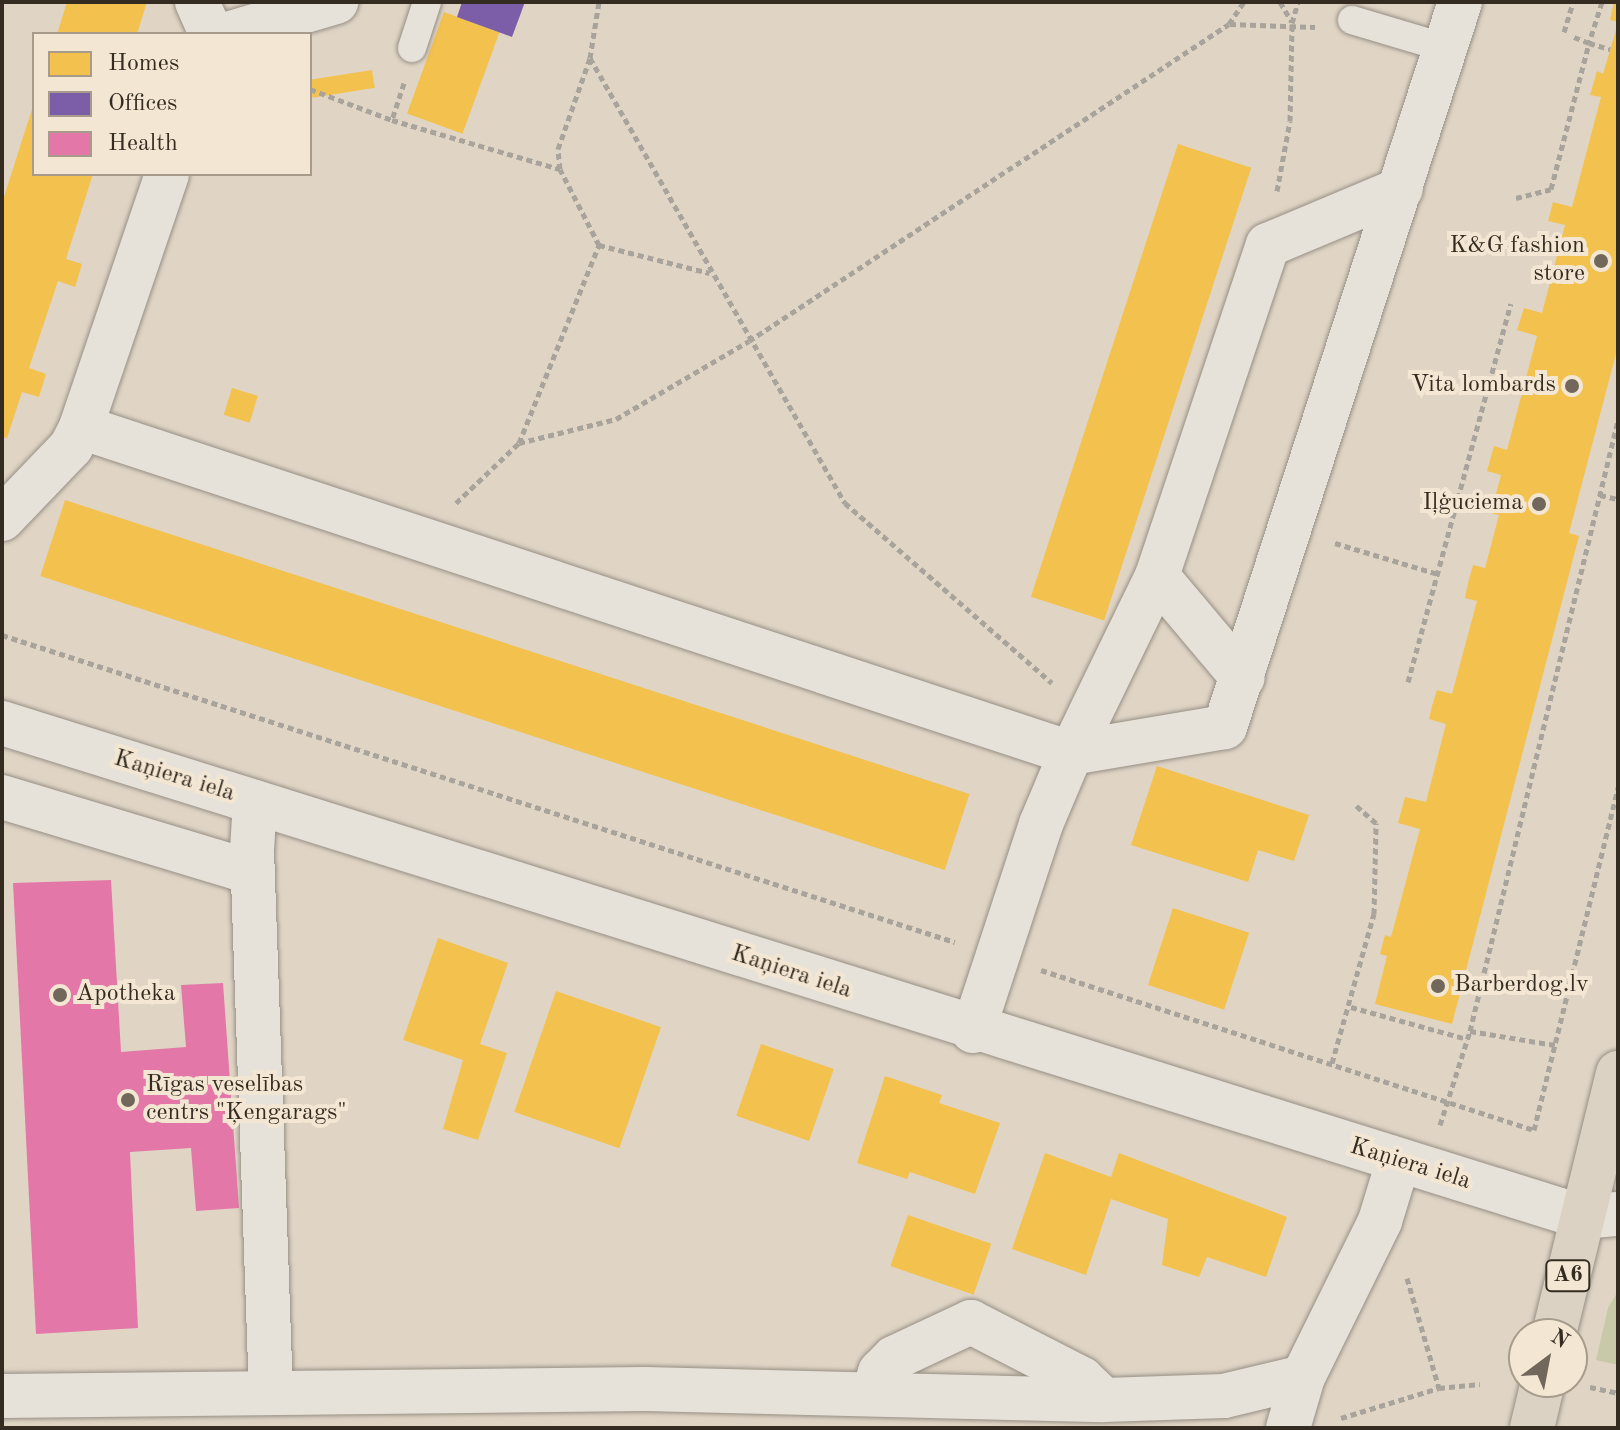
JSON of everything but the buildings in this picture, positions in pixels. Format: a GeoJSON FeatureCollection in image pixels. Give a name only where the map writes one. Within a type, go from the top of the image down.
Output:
{"type":"FeatureCollection","features":[{"type":"Feature","properties":{"kind":"highway","name":"A6"},"geometry":{"type":"LineString","coordinates":[[1560,1318],[1600,1216],[1618,1073]]}},
{"type":"Feature","properties":{"kind":"highway"},"geometry":{"type":"LineString","coordinates":[[1532,1428],[1552,1398]]}},
{"type":"Feature","properties":{"kind":"street"},"geometry":{"type":"LineString","coordinates":[[197,2],[210,32]]}},
{"type":"Feature","properties":{"kind":"street"},"geometry":{"type":"LineString","coordinates":[[234,32],[336,2]]}},
{"type":"Feature","properties":{"kind":"street"},"geometry":{"type":"LineString","coordinates":[[81,427],[417,540],[1081,735],[1225,727],[1460,2]]}},
{"type":"Feature","properties":{"kind":"street"},"geometry":{"type":"LineString","coordinates":[[2,519],[71,447],[81,427],[166,176]]}},
{"type":"Feature","properties":{"kind":"street"},"geometry":{"type":"LineString","coordinates":[[973,1031],[996,956],[1081,735],[1157,576],[1268,245],[1401,189]]}},
{"type":"Feature","properties":{"kind":"street"},"geometry":{"type":"LineString","coordinates":[[1157,576],[1243,678]]}},
{"type":"Feature","properties":{"kind":"street","name":"Kaņiera iela"},"geometry":{"type":"LineString","coordinates":[[2,723],[1412,1167],[1600,1216]]}},
{"type":"Feature","properties":{"kind":"street"},"geometry":{"type":"LineString","coordinates":[[2,797],[253,873]]}},
{"type":"Feature","properties":{"kind":"street"},"geometry":{"type":"LineString","coordinates":[[255,802],[253,873],[271,1393]]}},
{"type":"Feature","properties":{"kind":"street"},"geometry":{"type":"LineString","coordinates":[[1288,1428],[1303,1377],[1368,1244],[1412,1167]]}},
{"type":"Feature","properties":{"kind":"street"},"geometry":{"type":"LineString","coordinates":[[873,1394],[880,1372],[894,1358],[971,1322],[1082,1379],[1104,1400]]}},
{"type":"Feature","properties":{"kind":"street"},"geometry":{"type":"LineString","coordinates":[[2,1396],[645,1389],[1104,1400],[1224,1396],[1303,1377]]}},
{"type":"Feature","properties":{"kind":"lane"},"geometry":{"type":"LineString","coordinates":[[412,48],[427,2]]}},
{"type":"Feature","properties":{"kind":"lane"},"geometry":{"type":"LineString","coordinates":[[1352,20],[1446,48]]}},
{"type":"Feature","properties":{"kind":"path"},"geometry":{"type":"LineString","coordinates":[[599,2],[590,58],[558,149],[560,169],[599,245],[711,274]]}},
{"type":"Feature","properties":{"kind":"path"},"geometry":{"type":"LineString","coordinates":[[519,443],[616,419],[749,341],[1229,24],[1244,2]]}},
{"type":"Feature","properties":{"kind":"path"},"geometry":{"type":"LineString","coordinates":[[1280,2],[1292,23]]}},
{"type":"Feature","properties":{"kind":"path"},"geometry":{"type":"LineString","coordinates":[[1268,245],[1290,121],[1292,23],[1298,2]]}},
{"type":"Feature","properties":{"kind":"path"},"geometry":{"type":"LineString","coordinates":[[1564,32],[1573,2]]}},
{"type":"Feature","properties":{"kind":"path"},"geometry":{"type":"LineString","coordinates":[[1516,198],[1551,189],[1602,2]]}},
{"type":"Feature","properties":{"kind":"path"},"geometry":{"type":"LineString","coordinates":[[1229,24],[1292,23],[1321,28]]}},
{"type":"Feature","properties":{"kind":"path"},"geometry":{"type":"LineString","coordinates":[[1572,36],[1610,49]]}},
{"type":"Feature","properties":{"kind":"path"},"geometry":{"type":"LineString","coordinates":[[392,120],[412,48]]}},
{"type":"Feature","properties":{"kind":"path"},"geometry":{"type":"LineString","coordinates":[[590,58],[749,341],[845,503],[1081,735]]}},
{"type":"Feature","properties":{"kind":"path"},"geometry":{"type":"LineString","coordinates":[[312,90],[392,120],[560,169]]}},
{"type":"Feature","properties":{"kind":"path"},"geometry":{"type":"LineString","coordinates":[[417,540],[519,443],[599,245]]}},
{"type":"Feature","properties":{"kind":"path"},"geometry":{"type":"LineString","coordinates":[[1408,682],[1511,304]]}},
{"type":"Feature","properties":{"kind":"path"},"geometry":{"type":"LineString","coordinates":[[1412,1167],[1447,1100],[1470,1031],[1618,420]]}},
{"type":"Feature","properties":{"kind":"path"},"geometry":{"type":"LineString","coordinates":[[1600,495],[1618,499]]}},
{"type":"Feature","properties":{"kind":"path"},"geometry":{"type":"LineString","coordinates":[[1291,530],[1438,574]]}},
{"type":"Feature","properties":{"kind":"path"},"geometry":{"type":"LineString","coordinates":[[2,635],[1534,1130],[1618,787]]}},
{"type":"Feature","properties":{"kind":"path"},"geometry":{"type":"LineString","coordinates":[[1332,1063],[1351,1007],[1374,914],[1376,823],[1354,804]]}},
{"type":"Feature","properties":{"kind":"path"},"geometry":{"type":"LineString","coordinates":[[1351,1007],[1467,1039]]}},
{"type":"Feature","properties":{"kind":"path"},"geometry":{"type":"LineString","coordinates":[[1470,1031],[1555,1045]]}},
{"type":"Feature","properties":{"kind":"path"},"geometry":{"type":"LineString","coordinates":[[1368,1244],[1403,1264],[1439,1388]]}},
{"type":"Feature","properties":{"kind":"path"},"geometry":{"type":"LineString","coordinates":[[1337,1419],[1439,1388],[1480,1384]]}},
{"type":"Feature","properties":{"kind":"path"},"geometry":{"type":"LineString","coordinates":[[1588,1388],[1618,1393]]}},
{"type":"Feature","properties":{"kind":"green space"},"geometry":{"type":"Polygon","coordinates":[[[1618,1291],[1618,1365],[1596,1360],[1608,1308],[1618,1291]]]}},
{"type":"Feature","properties":{"kind":"place","name":"K&G fashion store"},"geometry":{"type":"Point","coordinates":[1601,261]}},
{"type":"Feature","properties":{"kind":"place","name":"Vita lombards"},"geometry":{"type":"Point","coordinates":[1572,386]}},
{"type":"Feature","properties":{"kind":"place","name":"Iļģuciema"},"geometry":{"type":"Point","coordinates":[1539,504]}},
{"type":"Feature","properties":{"kind":"place","name":"Barberdog.lv"},"geometry":{"type":"Point","coordinates":[1438,986]}},
{"type":"Feature","properties":{"kind":"place","name":"Apotheka"},"geometry":{"type":"Point","coordinates":[60,995]}},
{"type":"Feature","properties":{"kind":"place","name":"Rīgas veselības centrs \"Ķengarags\""},"geometry":{"type":"Point","coordinates":[128,1100]}}]}
